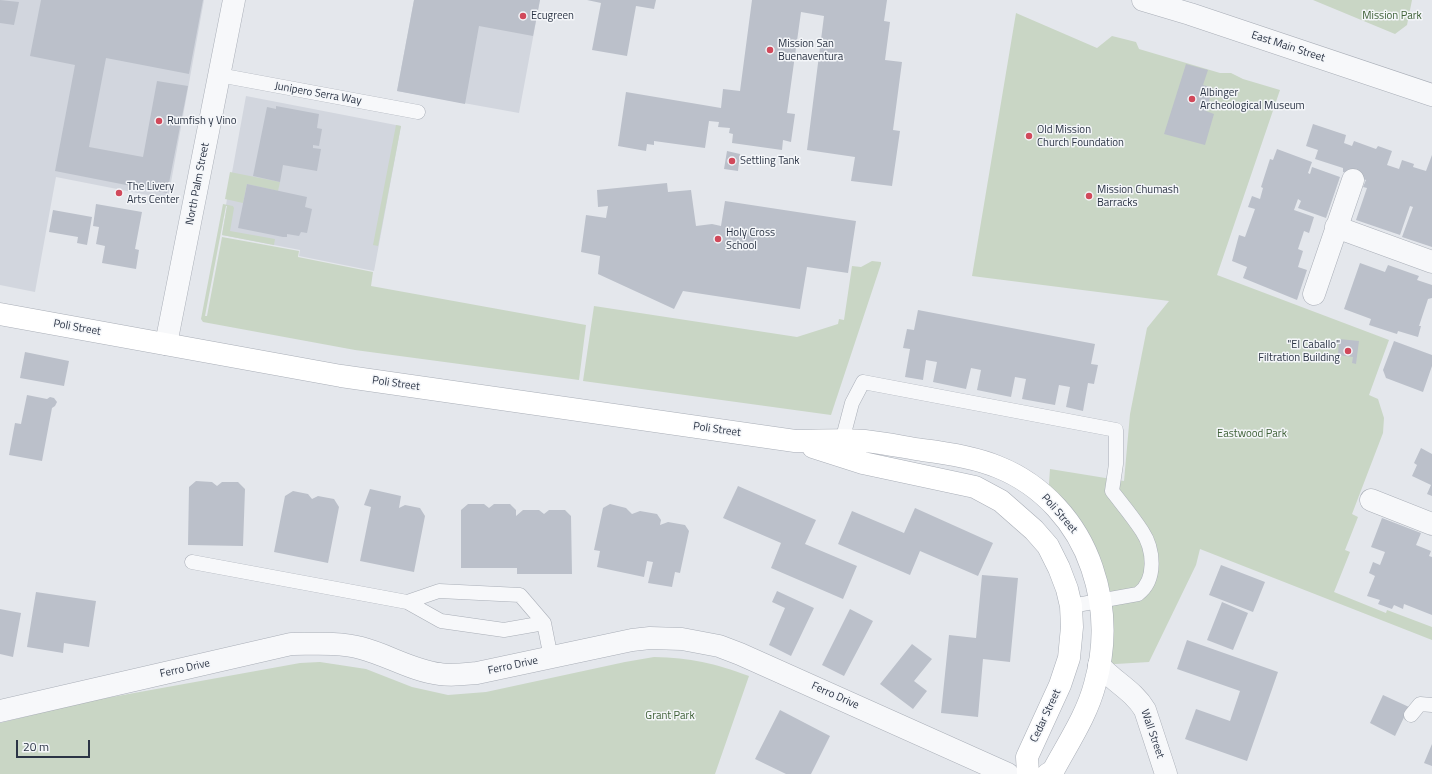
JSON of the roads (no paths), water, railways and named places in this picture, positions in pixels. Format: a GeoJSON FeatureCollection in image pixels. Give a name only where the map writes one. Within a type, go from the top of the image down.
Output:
{"type":"FeatureCollection","features":[{"type":"Feature","properties":{"kind":"main road","name":"Poli Street"},"geometry":{"type":"LineString","coordinates":[[0,314],[341,376],[795,441],[864,441],[952,454],[992,464],[1015,475],[1048,498],[1071,524],[1082,541],[1101,600],[1103,620],[1100,665]]}},
{"type":"Feature","properties":{"kind":"main road","name":"Poli Street"},"geometry":{"type":"LineString","coordinates":[[795,441],[863,463],[962,483],[975,487],[995,497],[1034,530],[1048,546],[1059,568],[1068,589],[1071,606],[1072,626],[1069,658]]}},
{"type":"Feature","properties":{"kind":"main road","name":"Cedar Street"},"geometry":{"type":"LineString","coordinates":[[1028,774],[1027,757],[1060,685],[1069,658]]}},
{"type":"Feature","properties":{"kind":"main road"},"geometry":{"type":"LineString","coordinates":[[1048,774],[1053,771],[1085,711],[1095,685],[1100,665]]}},
{"type":"Feature","properties":{"kind":"street","name":"North Palm Street"},"geometry":{"type":"LineString","coordinates":[[166,344],[234,0]]}},
{"type":"Feature","properties":{"kind":"street","name":"East Main Street"},"geometry":{"type":"LineString","coordinates":[[1143,0],[1190,14],[1432,95]]}},
{"type":"Feature","properties":{"kind":"street"},"geometry":{"type":"LineString","coordinates":[[1314,294],[1352,180]]}},
{"type":"Feature","properties":{"kind":"street"},"geometry":{"type":"LineString","coordinates":[[1336,227],[1432,262]]}},
{"type":"Feature","properties":{"kind":"street"},"geometry":{"type":"LineString","coordinates":[[1371,500],[1432,524]]}},
{"type":"Feature","properties":{"kind":"street","name":"Ferro Drive"},"geometry":{"type":"LineString","coordinates":[[0,712],[291,644],[334,644],[360,648],[385,655],[424,671],[456,675],[477,673],[632,640],[650,638],[682,639],[719,646],[740,654],[1008,774]]}},
{"type":"Feature","properties":{"kind":"street","name":"Wall Street"},"geometry":{"type":"LineString","coordinates":[[1100,665],[1108,676],[1132,693],[1142,704],[1166,774]]}},
{"type":"Feature","properties":{"kind":"lane","name":"Junipero Serra Way"},"geometry":{"type":"LineString","coordinates":[[219,75],[418,112]]}},
{"type":"Feature","properties":{"kind":"lane"},"geometry":{"type":"LineString","coordinates":[[842,441],[852,403],[863,382],[1116,430],[1116,464],[1112,491],[1143,532],[1152,559],[1150,580],[1145,589],[1138,594],[1071,606]]}},
{"type":"Feature","properties":{"kind":"lane"},"geometry":{"type":"LineString","coordinates":[[192,562],[407,602],[441,620],[504,630],[544,622]]}},
{"type":"Feature","properties":{"kind":"lane"},"geometry":{"type":"LineString","coordinates":[[407,602],[439,591],[520,595],[544,622],[551,658]]}},
{"type":"Feature","properties":{"kind":"lane"},"geometry":{"type":"LineString","coordinates":[[1411,715],[1420,704],[1432,705]]}},
{"type":"Feature","properties":{"kind":"place","name":"Ecugreen"},"geometry":{"type":"Point","coordinates":[523,16]}},
{"type":"Feature","properties":{"kind":"place","name":"Mission San Buenaventura"},"geometry":{"type":"Point","coordinates":[770,50]}},
{"type":"Feature","properties":{"kind":"place","name":"Albinger Archeological Museum"},"geometry":{"type":"Point","coordinates":[1192,99]}},
{"type":"Feature","properties":{"kind":"place","name":"Rumfish y Vino"},"geometry":{"type":"Point","coordinates":[159,121]}},
{"type":"Feature","properties":{"kind":"place","name":"Old Mission Church Foundation"},"geometry":{"type":"Point","coordinates":[1029,136]}},
{"type":"Feature","properties":{"kind":"place","name":"Settling Tank"},"geometry":{"type":"Point","coordinates":[732,161]}},
{"type":"Feature","properties":{"kind":"place","name":"The Livery Arts Center"},"geometry":{"type":"Point","coordinates":[119,193]}},
{"type":"Feature","properties":{"kind":"place","name":"Mission Chumash Barracks"},"geometry":{"type":"Point","coordinates":[1089,196]}},
{"type":"Feature","properties":{"kind":"place","name":"Holy Cross School"},"geometry":{"type":"Point","coordinates":[718,239]}},
{"type":"Feature","properties":{"kind":"place","name":"\"El Caballo\" Filtration Building"},"geometry":{"type":"Point","coordinates":[1348,351]}},
{"type":"Feature","properties":{"kind":"park label","name":"Mission Park"},"geometry":{"type":"Point","coordinates":[1392,16]}},
{"type":"Feature","properties":{"kind":"park label","name":"Eastwood Park"},"geometry":{"type":"Point","coordinates":[1252,434]}},
{"type":"Feature","properties":{"kind":"park label","name":"Grant Park"},"geometry":{"type":"Point","coordinates":[670,716]}}]}
